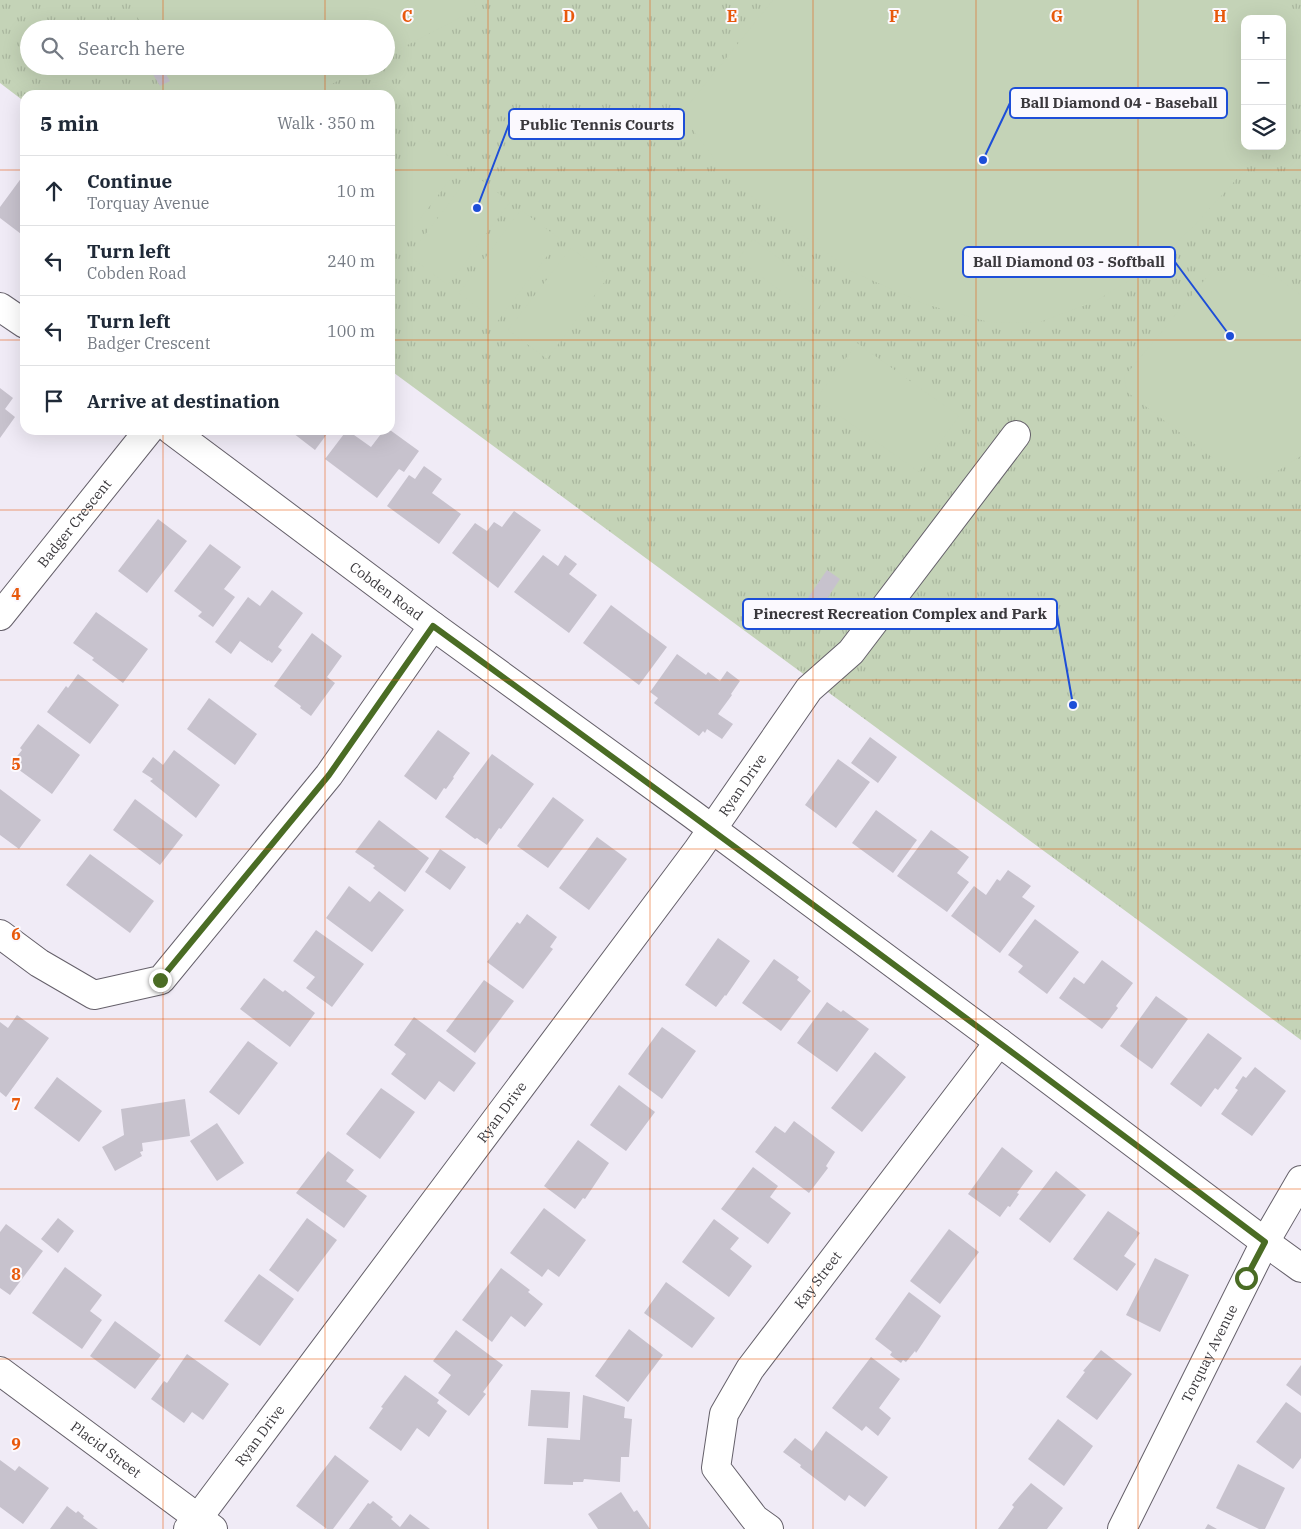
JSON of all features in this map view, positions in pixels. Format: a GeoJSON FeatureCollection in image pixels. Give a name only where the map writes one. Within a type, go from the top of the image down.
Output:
{"type":"FeatureCollection","features":[{"type":"Feature","properties":{"kind":"street"},"geometry":{"type":"LineString","coordinates":[[0,306],[20,320]]}},
{"type":"Feature","properties":{"kind":"street","name":"Badger Crescent"},"geometry":{"type":"LineString","coordinates":[[0,616],[145,435]]}},
{"type":"Feature","properties":{"kind":"street","name":"Cobden Road"},"geometry":{"type":"LineString","coordinates":[[178,435],[433,626],[1000,1042],[1301,1268]]}},
{"type":"Feature","properties":{"kind":"street","name":"Ryan Drive"},"geometry":{"type":"LineString","coordinates":[[200,1525],[712,829],[809,689],[851,652],[1016,435]]}},
{"type":"Feature","properties":{"kind":"street"},"geometry":{"type":"LineString","coordinates":[[0,934],[39,963],[94,995],[160,980],[329,775],[433,626]]}},
{"type":"Feature","properties":{"kind":"street","name":"Kay Street"},"geometry":{"type":"LineString","coordinates":[[769,1529],[754,1519],[716,1468],[724,1414],[750,1370],[1000,1042]]}},
{"type":"Feature","properties":{"kind":"street","name":"Torquay Avenue"},"geometry":{"type":"LineString","coordinates":[[1122,1529],[1265,1242],[1301,1180]]}},
{"type":"Feature","properties":{"kind":"street","name":"Placid Street"},"geometry":{"type":"LineString","coordinates":[[0,1371],[200,1525]]}},
{"type":"Feature","properties":{"kind":"green space"},"geometry":{"type":"Polygon","coordinates":[[[0,0],[1301,0],[1301,1040],[395,374],[395,90],[20,90],[20,98],[0,83],[0,0]]]}},
{"type":"Feature","properties":{"kind":"green space"},"geometry":{"type":"Polygon","coordinates":[[[128,0],[474,0],[477,9],[395,51],[395,20],[139,20],[128,0]]]}},
{"type":"Feature","properties":{"kind":"green space"},"geometry":{"type":"Polygon","coordinates":[[[773,0],[1273,0],[1301,21],[1301,82],[1293,100],[1286,110],[1286,15],[1241,15],[1241,150],[1258,150],[1241,174],[1195,225],[1153,266],[1094,302],[1040,322],[992,323],[925,304],[851,271],[731,181],[681,114],[773,0]]]}},
{"type":"Feature","properties":{"kind":"green space"},"geometry":{"type":"Polygon","coordinates":[[[171,75],[349,75],[320,90],[179,90],[171,75]]]}},
{"type":"Feature","properties":{"kind":"green space"},"geometry":{"type":"Polygon","coordinates":[[[422,136],[461,165],[398,248],[395,246],[395,171],[422,136]]]}},
{"type":"Feature","properties":{"kind":"green space"},"geometry":{"type":"Polygon","coordinates":[[[472,173],[510,202],[448,285],[409,256],[472,173]]]}},
{"type":"Feature","properties":{"kind":"green space"},"geometry":{"type":"Polygon","coordinates":[[[521,210],[560,239],[497,322],[459,293],[521,210]]]}},
{"type":"Feature","properties":{"kind":"green space"},"geometry":{"type":"Polygon","coordinates":[[[753,239],[828,295],[813,315],[738,259],[753,239]]]}},
{"type":"Feature","properties":{"kind":"green space"},"geometry":{"type":"Polygon","coordinates":[[[571,248],[609,276],[547,359],[508,330],[571,248]]]}},
{"type":"Feature","properties":{"kind":"green space"},"geometry":{"type":"Polygon","coordinates":[[[1246,270],[1279,279],[1301,295],[1301,456],[1276,472],[1243,481],[1127,392],[1124,377],[1212,271],[1246,270]]]}},
{"type":"Feature","properties":{"kind":"green space"},"geometry":{"type":"Polygon","coordinates":[[[857,343],[959,416],[919,472],[816,399],[857,343]]]}},
{"type":"Feature","properties":{"kind":"building"},"geometry":{"type":"Polygon","coordinates":[[[153,75],[166,75],[170,81],[160,86],[153,75]]]}},
{"type":"Feature","properties":{"kind":"building"},"geometry":{"type":"Polygon","coordinates":[[[20,180],[20,233],[0,218],[0,207],[20,180]]]}},
{"type":"Feature","properties":{"kind":"building"},"geometry":{"type":"Polygon","coordinates":[[[0,388],[13,398],[5,409],[15,417],[0,438],[0,388]]]}},
{"type":"Feature","properties":{"kind":"building"},"geometry":{"type":"Polygon","coordinates":[[[395,434],[419,451],[404,472],[399,469],[377,498],[325,459],[343,435],[354,435],[371,447],[380,435],[395,434]]]}},
{"type":"Feature","properties":{"kind":"building"},"geometry":{"type":"Polygon","coordinates":[[[296,435],[326,435],[315,450],[296,435]]]}},
{"type":"Feature","properties":{"kind":"building"},"geometry":{"type":"Polygon","coordinates":[[[424,466],[442,479],[432,493],[461,514],[439,544],[387,506],[409,475],[415,479],[424,466]]]}},
{"type":"Feature","properties":{"kind":"building"},"geometry":{"type":"Polygon","coordinates":[[[514,511],[541,530],[498,588],[452,553],[475,523],[487,531],[494,522],[502,527],[514,511]]]}},
{"type":"Feature","properties":{"kind":"building"},"geometry":{"type":"Polygon","coordinates":[[[158,519],[187,541],[147,593],[118,571],[158,519]]]}},
{"type":"Feature","properties":{"kind":"building"},"geometry":{"type":"Polygon","coordinates":[[[210,544],[241,567],[224,589],[235,597],[213,627],[198,616],[202,612],[174,591],[210,544]]]}},
{"type":"Feature","properties":{"kind":"building"},"geometry":{"type":"Polygon","coordinates":[[[543,555],[558,566],[565,555],[577,564],[569,574],[597,595],[569,633],[514,592],[543,555]]]}},
{"type":"Feature","properties":{"kind":"building"},"geometry":{"type":"Polygon","coordinates":[[[827,570],[840,579],[817,614],[803,605],[827,570]]]}},
{"type":"Feature","properties":{"kind":"building"},"geometry":{"type":"Polygon","coordinates":[[[272,590],[303,613],[278,647],[282,650],[272,663],[240,641],[231,654],[215,642],[248,597],[260,606],[272,590]]]}},
{"type":"Feature","properties":{"kind":"building"},"geometry":{"type":"Polygon","coordinates":[[[611,605],[667,647],[639,685],[583,643],[611,605]]]}},
{"type":"Feature","properties":{"kind":"building"},"geometry":{"type":"Polygon","coordinates":[[[96,612],[148,649],[123,683],[73,643],[96,612]]]}},
{"type":"Feature","properties":{"kind":"building"},"geometry":{"type":"Polygon","coordinates":[[[312,633],[342,656],[327,677],[335,683],[311,716],[274,686],[312,633]]]}},
{"type":"Feature","properties":{"kind":"building"},"geometry":{"type":"Polygon","coordinates":[[[677,654],[706,675],[708,672],[720,681],[727,671],[740,681],[718,714],[733,724],[722,739],[707,729],[705,733],[703,731],[699,736],[654,703],[658,698],[650,692],[677,654]]]}},
{"type":"Feature","properties":{"kind":"building"},"geometry":{"type":"Polygon","coordinates":[[[78,674],[119,705],[90,744],[47,712],[66,686],[68,688],[78,674]]]}},
{"type":"Feature","properties":{"kind":"building"},"geometry":{"type":"Polygon","coordinates":[[[209,698],[257,734],[235,765],[187,729],[209,698]]]}},
{"type":"Feature","properties":{"kind":"building"},"geometry":{"type":"Polygon","coordinates":[[[38,724],[80,755],[52,794],[11,764],[38,724]]]}},
{"type":"Feature","properties":{"kind":"building"},"geometry":{"type":"Polygon","coordinates":[[[438,730],[470,753],[454,778],[436,800],[404,776],[438,730]]]}},
{"type":"Feature","properties":{"kind":"building"},"geometry":{"type":"Polygon","coordinates":[[[870,737],[897,757],[878,783],[851,763],[870,737]]]}},
{"type":"Feature","properties":{"kind":"building"},"geometry":{"type":"Polygon","coordinates":[[[174,750],[220,785],[196,818],[150,781],[153,779],[142,772],[153,757],[163,765],[174,750]]]}},
{"type":"Feature","properties":{"kind":"building"},"geometry":{"type":"Polygon","coordinates":[[[492,754],[534,784],[487,845],[477,838],[475,839],[445,817],[492,754]]]}},
{"type":"Feature","properties":{"kind":"building"},"geometry":{"type":"Polygon","coordinates":[[[838,759],[870,782],[836,828],[805,805],[838,759]]]}},
{"type":"Feature","properties":{"kind":"building"},"geometry":{"type":"Polygon","coordinates":[[[0,789],[41,820],[19,849],[0,835],[0,789]]]}},
{"type":"Feature","properties":{"kind":"building"},"geometry":{"type":"Polygon","coordinates":[[[553,797],[584,820],[548,868],[517,846],[553,797]]]}},
{"type":"Feature","properties":{"kind":"building"},"geometry":{"type":"Polygon","coordinates":[[[135,799],[183,835],[160,865],[113,830],[135,799]]]}},
{"type":"Feature","properties":{"kind":"building"},"geometry":{"type":"Polygon","coordinates":[[[876,810],[917,840],[893,873],[852,843],[876,810]]]}},
{"type":"Feature","properties":{"kind":"building"},"geometry":{"type":"Polygon","coordinates":[[[379,820],[429,858],[405,892],[373,868],[375,866],[355,852],[379,820]]]}},
{"type":"Feature","properties":{"kind":"building"},"geometry":{"type":"Polygon","coordinates":[[[931,830],[969,857],[957,873],[969,882],[947,912],[897,876],[931,830]]]}},
{"type":"Feature","properties":{"kind":"building"},"geometry":{"type":"Polygon","coordinates":[[[597,837],[627,859],[589,910],[559,888],[597,837]]]}},
{"type":"Feature","properties":{"kind":"building"},"geometry":{"type":"Polygon","coordinates":[[[440,849],[466,867],[450,890],[425,872],[440,849]]]}},
{"type":"Feature","properties":{"kind":"building"},"geometry":{"type":"Polygon","coordinates":[[[90,854],[154,901],[130,933],[66,885],[90,854]]]}},
{"type":"Feature","properties":{"kind":"building"},"geometry":{"type":"Polygon","coordinates":[[[1008,870],[1031,886],[1022,897],[1035,906],[1000,953],[951,916],[974,886],[986,895],[997,879],[1000,881],[1008,870]]]}},
{"type":"Feature","properties":{"kind":"building"},"geometry":{"type":"Polygon","coordinates":[[[349,886],[370,902],[379,891],[404,910],[372,952],[326,918],[349,886]]]}},
{"type":"Feature","properties":{"kind":"building"},"geometry":{"type":"Polygon","coordinates":[[[527,914],[557,937],[550,947],[553,949],[523,989],[487,962],[517,922],[520,924],[527,914]]]}},
{"type":"Feature","properties":{"kind":"building"},"geometry":{"type":"Polygon","coordinates":[[[1035,919],[1079,952],[1047,994],[1018,972],[1023,966],[1008,955],[1035,919]]]}},
{"type":"Feature","properties":{"kind":"building"},"geometry":{"type":"Polygon","coordinates":[[[316,930],[364,964],[332,1007],[306,988],[315,977],[293,961],[316,930]]]}},
{"type":"Feature","properties":{"kind":"building"},"geometry":{"type":"Polygon","coordinates":[[[718,938],[750,961],[726,996],[716,1007],[685,985],[718,938]]]}},
{"type":"Feature","properties":{"kind":"building"},"geometry":{"type":"Polygon","coordinates":[[[774,959],[799,977],[797,980],[811,991],[781,1031],[742,1003],[774,959]]]}},
{"type":"Feature","properties":{"kind":"building"},"geometry":{"type":"Polygon","coordinates":[[[1102,960],[1133,983],[1116,1006],[1118,1008],[1102,1029],[1059,998],[1074,977],[1084,984],[1102,960]]]}},
{"type":"Feature","properties":{"kind":"building"},"geometry":{"type":"Polygon","coordinates":[[[264,978],[283,992],[285,990],[315,1013],[290,1047],[240,1009],[264,978]]]}},
{"type":"Feature","properties":{"kind":"building"},"geometry":{"type":"Polygon","coordinates":[[[484,980],[514,1001],[475,1053],[446,1031],[484,980]]]}},
{"type":"Feature","properties":{"kind":"building"},"geometry":{"type":"Polygon","coordinates":[[[1156,996],[1188,1019],[1152,1069],[1120,1046],[1156,996]]]}},
{"type":"Feature","properties":{"kind":"building"},"geometry":{"type":"Polygon","coordinates":[[[827,1002],[841,1012],[843,1010],[869,1029],[837,1072],[797,1043],[827,1002]]]}},
{"type":"Feature","properties":{"kind":"building"},"geometry":{"type":"Polygon","coordinates":[[[17,1015],[49,1038],[6,1097],[0,1092],[0,1022],[8,1028],[17,1015]]]}},
{"type":"Feature","properties":{"kind":"building"},"geometry":{"type":"Polygon","coordinates":[[[414,1017],[476,1063],[454,1092],[439,1081],[425,1100],[391,1074],[406,1054],[394,1045],[414,1017]]]}},
{"type":"Feature","properties":{"kind":"building"},"geometry":{"type":"Polygon","coordinates":[[[662,1027],[696,1051],[662,1099],[628,1074],[662,1027]]]}},
{"type":"Feature","properties":{"kind":"building"},"geometry":{"type":"Polygon","coordinates":[[[1208,1033],[1242,1058],[1218,1090],[1215,1088],[1201,1107],[1170,1084],[1208,1033]]]}},
{"type":"Feature","properties":{"kind":"building"},"geometry":{"type":"Polygon","coordinates":[[[248,1041],[278,1063],[239,1115],[209,1092],[248,1041]]]}},
{"type":"Feature","properties":{"kind":"building"},"geometry":{"type":"Polygon","coordinates":[[[875,1052],[906,1077],[862,1132],[831,1108],[875,1052]]]}},
{"type":"Feature","properties":{"kind":"building"},"geometry":{"type":"Polygon","coordinates":[[[1255,1067],[1286,1091],[1252,1136],[1221,1114],[1238,1090],[1235,1088],[1243,1076],[1246,1078],[1255,1067]]]}},
{"type":"Feature","properties":{"kind":"building"},"geometry":{"type":"Polygon","coordinates":[[[57,1077],[102,1111],[79,1142],[34,1108],[57,1077]]]}},
{"type":"Feature","properties":{"kind":"building"},"geometry":{"type":"Polygon","coordinates":[[[619,1085],[655,1112],[626,1151],[590,1125],[619,1085]]]}},
{"type":"Feature","properties":{"kind":"building"},"geometry":{"type":"Polygon","coordinates":[[[381,1088],[415,1112],[380,1159],[346,1134],[381,1088]]]}},
{"type":"Feature","properties":{"kind":"building"},"geometry":{"type":"Polygon","coordinates":[[[185,1099],[190,1136],[142,1143],[143,1151],[140,1152],[142,1156],[115,1171],[102,1147],[124,1135],[121,1109],[185,1099]]]}},
{"type":"Feature","properties":{"kind":"building"},"geometry":{"type":"Polygon","coordinates":[[[794,1121],[835,1152],[826,1166],[828,1168],[809,1193],[755,1152],[775,1126],[785,1133],[794,1121]]]}},
{"type":"Feature","properties":{"kind":"building"},"geometry":{"type":"Polygon","coordinates":[[[217,1123],[244,1163],[217,1181],[190,1141],[217,1123]]]}},
{"type":"Feature","properties":{"kind":"building"},"geometry":{"type":"Polygon","coordinates":[[[578,1140],[609,1163],[585,1199],[583,1198],[575,1209],[544,1186],[578,1140]]]}},
{"type":"Feature","properties":{"kind":"building"},"geometry":{"type":"Polygon","coordinates":[[[1002,1147],[1033,1171],[1017,1193],[1019,1194],[1010,1207],[1008,1206],[1000,1217],[968,1194],[1002,1147]]]}},
{"type":"Feature","properties":{"kind":"building"},"geometry":{"type":"Polygon","coordinates":[[[328,1151],[354,1170],[346,1181],[367,1196],[344,1228],[296,1193],[328,1151]]]}},
{"type":"Feature","properties":{"kind":"building"},"geometry":{"type":"Polygon","coordinates":[[[753,1167],[778,1186],[770,1197],[791,1213],[768,1244],[721,1209],[753,1167]]]}},
{"type":"Feature","properties":{"kind":"building"},"geometry":{"type":"Polygon","coordinates":[[[1056,1171],[1086,1195],[1050,1243],[1019,1219],[1056,1171]]]}},
{"type":"Feature","properties":{"kind":"building"},"geometry":{"type":"Polygon","coordinates":[[[544,1208],[586,1240],[559,1277],[548,1269],[542,1277],[510,1253],[544,1208]]]}},
{"type":"Feature","properties":{"kind":"building"},"geometry":{"type":"Polygon","coordinates":[[[1108,1211],[1140,1233],[1124,1256],[1136,1264],[1117,1291],[1073,1259],[1108,1211]]]}},
{"type":"Feature","properties":{"kind":"building"},"geometry":{"type":"Polygon","coordinates":[[[58,1218],[74,1231],[58,1253],[41,1239],[58,1218]]]}},
{"type":"Feature","properties":{"kind":"building"},"geometry":{"type":"Polygon","coordinates":[[[307,1218],[337,1240],[298,1292],[269,1270],[307,1218]]]}},
{"type":"Feature","properties":{"kind":"building"},"geometry":{"type":"Polygon","coordinates":[[[714,1219],[739,1238],[730,1249],[752,1266],[729,1297],[682,1262],[714,1219]]]}},
{"type":"Feature","properties":{"kind":"building"},"geometry":{"type":"Polygon","coordinates":[[[6,1224],[43,1251],[10,1295],[0,1288],[0,1232],[6,1224]]]}},
{"type":"Feature","properties":{"kind":"building"},"geometry":{"type":"Polygon","coordinates":[[[949,1229],[979,1252],[940,1304],[910,1281],[949,1229]]]}},
{"type":"Feature","properties":{"kind":"building"},"geometry":{"type":"Polygon","coordinates":[[[1155,1258],[1189,1275],[1160,1332],[1126,1315],[1155,1258]]]}},
{"type":"Feature","properties":{"kind":"building"},"geometry":{"type":"Polygon","coordinates":[[[65,1267],[102,1295],[90,1311],[102,1320],[82,1349],[32,1313],[65,1267]]]}},
{"type":"Feature","properties":{"kind":"building"},"geometry":{"type":"Polygon","coordinates":[[[501,1268],[530,1290],[528,1292],[543,1304],[525,1327],[511,1316],[492,1342],[462,1320],[501,1268]]]}},
{"type":"Feature","properties":{"kind":"building"},"geometry":{"type":"Polygon","coordinates":[[[259,1274],[294,1299],[260,1346],[224,1321],[259,1274]]]}},
{"type":"Feature","properties":{"kind":"building"},"geometry":{"type":"Polygon","coordinates":[[[666,1282],[715,1318],[692,1348],[644,1313],[666,1282]]]}},
{"type":"Feature","properties":{"kind":"building"},"geometry":{"type":"Polygon","coordinates":[[[909,1292],[941,1316],[916,1353],[915,1351],[906,1362],[903,1360],[901,1363],[890,1355],[892,1352],[875,1339],[909,1292]]]}},
{"type":"Feature","properties":{"kind":"building"},"geometry":{"type":"Polygon","coordinates":[[[115,1321],[161,1355],[135,1389],[90,1356],[115,1321]]]}},
{"type":"Feature","properties":{"kind":"building"},"geometry":{"type":"Polygon","coordinates":[[[629,1329],[663,1355],[628,1402],[595,1376],[629,1329]]]}},
{"type":"Feature","properties":{"kind":"building"},"geometry":{"type":"Polygon","coordinates":[[[456,1330],[503,1365],[483,1392],[486,1394],[469,1416],[438,1393],[451,1375],[433,1361],[456,1330]]]}},
{"type":"Feature","properties":{"kind":"building"},"geometry":{"type":"Polygon","coordinates":[[[1101,1350],[1132,1374],[1097,1420],[1066,1397],[1085,1372],[1083,1371],[1101,1350]]]}},
{"type":"Feature","properties":{"kind":"building"},"geometry":{"type":"Polygon","coordinates":[[[187,1354],[229,1384],[203,1420],[192,1412],[184,1423],[151,1399],[164,1381],[167,1383],[187,1354]]]}},
{"type":"Feature","properties":{"kind":"building"},"geometry":{"type":"Polygon","coordinates":[[[871,1357],[900,1379],[879,1408],[891,1418],[878,1436],[866,1426],[862,1431],[832,1408],[871,1357]]]}},
{"type":"Feature","properties":{"kind":"building"},"geometry":{"type":"Polygon","coordinates":[[[1301,1365],[1301,1396],[1286,1385],[1301,1365]]]}},
{"type":"Feature","properties":{"kind":"building"},"geometry":{"type":"Polygon","coordinates":[[[405,1375],[439,1400],[437,1403],[447,1411],[429,1437],[417,1428],[401,1451],[369,1428],[383,1408],[381,1407],[405,1375]]]}},
{"type":"Feature","properties":{"kind":"building"},"geometry":{"type":"Polygon","coordinates":[[[531,1390],[570,1392],[568,1428],[528,1426],[531,1390]]]}},
{"type":"Feature","properties":{"kind":"building"},"geometry":{"type":"Polygon","coordinates":[[[583,1395],[625,1407],[624,1418],[632,1419],[629,1457],[621,1457],[620,1482],[584,1479],[583,1482],[573,1482],[573,1485],[544,1484],[547,1438],[580,1440],[583,1395]]]}},
{"type":"Feature","properties":{"kind":"building"},"geometry":{"type":"Polygon","coordinates":[[[1286,1402],[1301,1413],[1301,1458],[1293,1469],[1256,1442],[1286,1402]]]}},
{"type":"Feature","properties":{"kind":"building"},"geometry":{"type":"Polygon","coordinates":[[[1058,1419],[1093,1446],[1064,1486],[1028,1459],[1058,1419]]]}},
{"type":"Feature","properties":{"kind":"building"},"geometry":{"type":"Polygon","coordinates":[[[826,1431],[888,1477],[865,1507],[849,1495],[845,1501],[783,1452],[795,1438],[812,1451],[826,1431]]]}},
{"type":"Feature","properties":{"kind":"building"},"geometry":{"type":"Polygon","coordinates":[[[335,1455],[369,1481],[333,1529],[327,1529],[296,1506],[335,1455]]]}},
{"type":"Feature","properties":{"kind":"building"},"geometry":{"type":"Polygon","coordinates":[[[0,1460],[15,1471],[19,1466],[49,1488],[23,1524],[0,1507],[0,1460]]]}},
{"type":"Feature","properties":{"kind":"building"},"geometry":{"type":"Polygon","coordinates":[[[1238,1464],[1285,1488],[1265,1529],[1259,1529],[1216,1508],[1238,1464]]]}},
{"type":"Feature","properties":{"kind":"building"},"geometry":{"type":"Polygon","coordinates":[[[1031,1483],[1063,1508],[1047,1529],[998,1529],[1014,1507],[1012,1505],[1031,1483]]]}},
{"type":"Feature","properties":{"kind":"building"},"geometry":{"type":"Polygon","coordinates":[[[621,1492],[634,1512],[637,1510],[650,1529],[598,1529],[588,1514],[621,1492]]]}},
{"type":"Feature","properties":{"kind":"building"},"geometry":{"type":"Polygon","coordinates":[[[373,1501],[393,1517],[391,1519],[400,1527],[410,1514],[430,1529],[349,1529],[368,1503],[370,1504],[373,1501]]]}},
{"type":"Feature","properties":{"kind":"building"},"geometry":{"type":"Polygon","coordinates":[[[67,1506],[76,1513],[78,1511],[84,1516],[83,1518],[98,1529],[50,1529],[67,1506]]]}},
{"type":"Feature","properties":{"kind":"building"},"geometry":{"type":"Polygon","coordinates":[[[1208,1524],[1217,1529],[1205,1529],[1208,1524]]]}},
{"type":"Feature","properties":{"kind":"place","name":"Ball Diamond 04 - Baseball"},"geometry":{"type":"Point","coordinates":[983,160]}},
{"type":"Feature","properties":{"kind":"place","name":"Public Tennis Courts"},"geometry":{"type":"Point","coordinates":[477,208]}},
{"type":"Feature","properties":{"kind":"place","name":"Ball Diamond 03 - Softball"},"geometry":{"type":"Point","coordinates":[1230,336]}},
{"type":"Feature","properties":{"kind":"place","name":"Pinecrest Recreation Complex and Park"},"geometry":{"type":"Point","coordinates":[1073,705]}},
{"type":"Feature","properties":{"kind":"route"},"geometry":{"type":"LineString","coordinates":[[160,980],[329,775],[433,626],[745,853],[1023,1059],[1265,1242],[1246,1278]]}}]}
